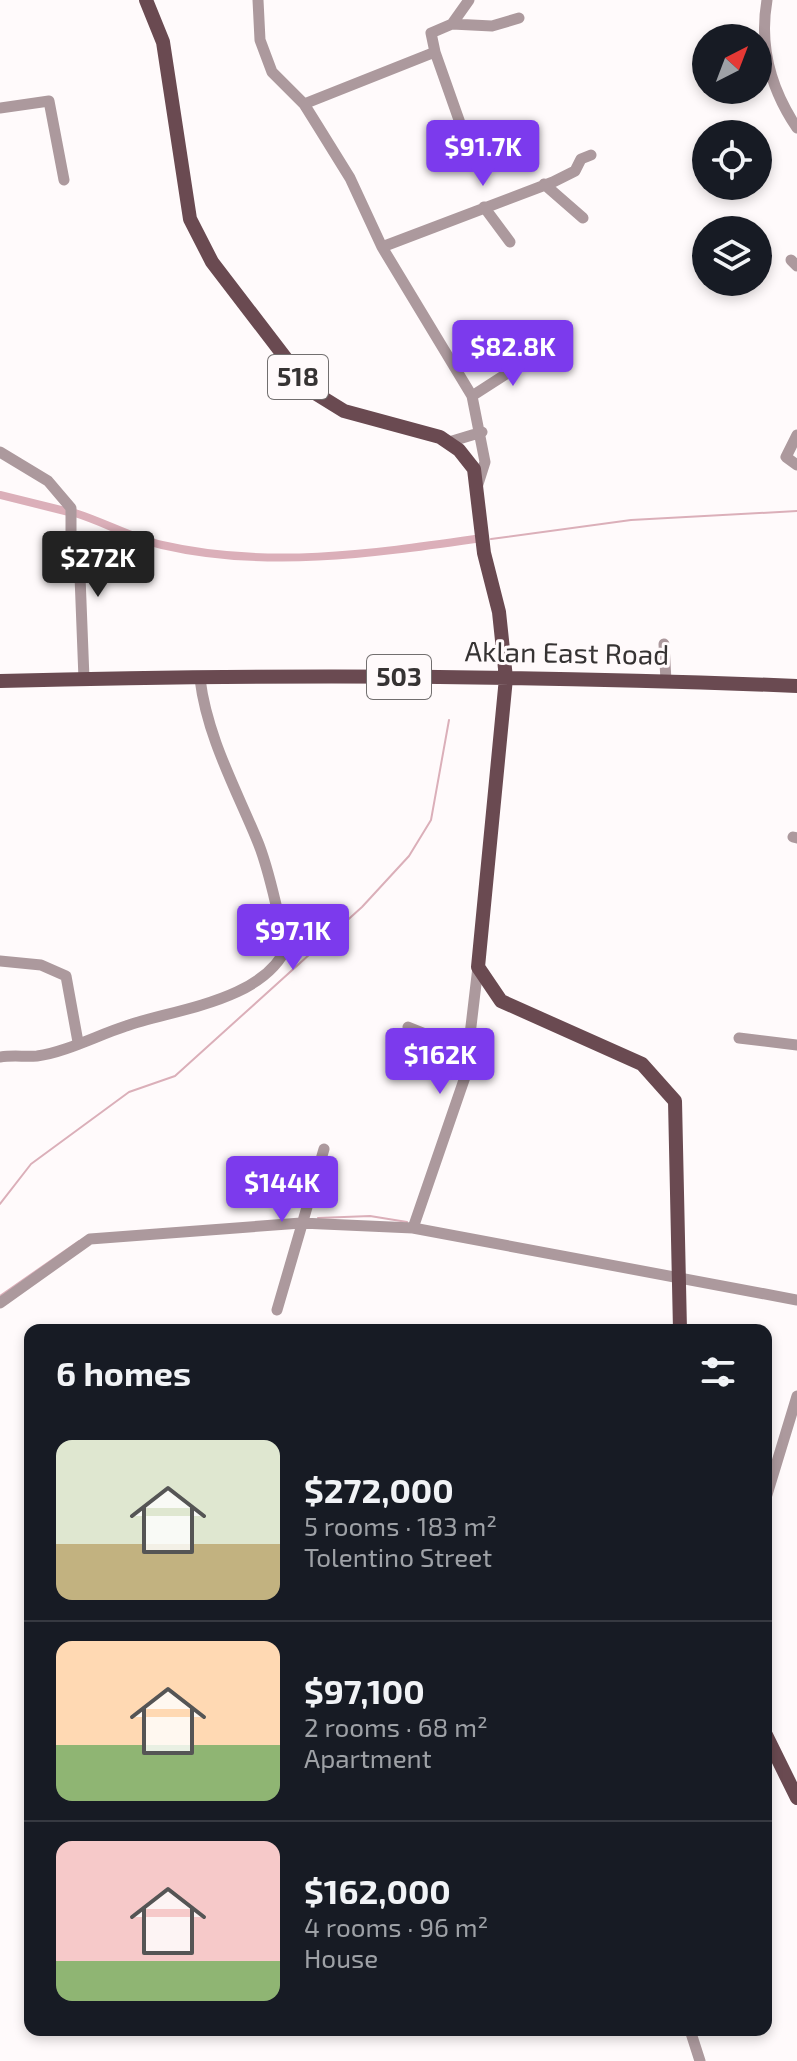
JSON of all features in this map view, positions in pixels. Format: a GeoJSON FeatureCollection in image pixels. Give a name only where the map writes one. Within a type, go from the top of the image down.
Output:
{"type":"FeatureCollection","features":[{"type":"Feature","properties":{"kind":"main road","name":"518"},"geometry":{"type":"LineString","coordinates":[[146,0],[163,42],[190,219],[212,262],[290,368],[320,399],[344,411],[421,431],[449,442]]}},
{"type":"Feature","properties":{"kind":"main road"},"geometry":{"type":"LineString","coordinates":[[449,442],[468,459],[478,484],[484,553],[497,599],[506,678],[478,967],[501,1001],[642,1064],[675,1101],[680,1324]]}},
{"type":"Feature","properties":{"kind":"main road","name":"Aklan East Road"},"geometry":{"type":"LineString","coordinates":[[0,681],[506,678],[797,686]]}},
{"type":"Feature","properties":{"kind":"main road"},"geometry":{"type":"LineString","coordinates":[[772,1747],[797,1798]]}},
{"type":"Feature","properties":{"kind":"street"},"geometry":{"type":"LineString","coordinates":[[258,0],[260,40],[272,72],[304,104],[350,178],[382,247],[472,396],[482,432],[485,470],[478,484]]}},
{"type":"Feature","properties":{"kind":"street"},"geometry":{"type":"LineString","coordinates":[[452,24],[469,0]]}},
{"type":"Feature","properties":{"kind":"street"},"geometry":{"type":"LineString","coordinates":[[767,0],[762,31],[764,47],[775,86],[797,128]]}},
{"type":"Feature","properties":{"kind":"street"},"geometry":{"type":"LineString","coordinates":[[465,137],[431,33],[452,24],[492,26],[519,18]]}},
{"type":"Feature","properties":{"kind":"street"},"geometry":{"type":"LineString","coordinates":[[304,104],[435,52]]}},
{"type":"Feature","properties":{"kind":"street"},"geometry":{"type":"LineString","coordinates":[[0,108],[49,101],[64,180]]}},
{"type":"Feature","properties":{"kind":"street"},"geometry":{"type":"LineString","coordinates":[[382,247],[575,171],[581,159],[591,155]]}},
{"type":"Feature","properties":{"kind":"street"},"geometry":{"type":"LineString","coordinates":[[544,184],[583,218]]}},
{"type":"Feature","properties":{"kind":"street"},"geometry":{"type":"LineString","coordinates":[[484,207],[510,242]]}},
{"type":"Feature","properties":{"kind":"street"},"geometry":{"type":"LineString","coordinates":[[472,396],[537,354]]}},
{"type":"Feature","properties":{"kind":"street"},"geometry":{"type":"LineString","coordinates":[[449,442],[482,432]]}},
{"type":"Feature","properties":{"kind":"street"},"geometry":{"type":"LineString","coordinates":[[797,435],[786,457],[797,465]]}},
{"type":"Feature","properties":{"kind":"street"},"geometry":{"type":"LineString","coordinates":[[0,452],[48,481],[71,508],[71,549],[80,576],[84,679]]}},
{"type":"Feature","properties":{"kind":"street"},"geometry":{"type":"LineString","coordinates":[[664,644],[666,681]]}},
{"type":"Feature","properties":{"kind":"street"},"geometry":{"type":"LineString","coordinates":[[0,1057],[37,1056],[147,1019],[208,1006],[271,970],[287,946],[258,842],[235,796],[204,707],[200,679]]}},
{"type":"Feature","properties":{"kind":"street"},"geometry":{"type":"LineString","coordinates":[[0,961],[41,965],[66,976],[78,1042]]}},
{"type":"Feature","properties":{"kind":"street"},"geometry":{"type":"LineString","coordinates":[[413,1228],[465,1077],[478,967]]}},
{"type":"Feature","properties":{"kind":"street"},"geometry":{"type":"LineString","coordinates":[[408,1027],[468,1051]]}},
{"type":"Feature","properties":{"kind":"street"},"geometry":{"type":"LineString","coordinates":[[739,1038],[797,1045]]}},
{"type":"Feature","properties":{"kind":"street"},"geometry":{"type":"LineString","coordinates":[[277,1310],[324,1149]]}},
{"type":"Feature","properties":{"kind":"street"},"geometry":{"type":"LineString","coordinates":[[0,1303],[90,1239],[301,1223],[413,1228],[797,1300]]}},
{"type":"Feature","properties":{"kind":"street"},"geometry":{"type":"LineString","coordinates":[[772,1478],[797,1396]]}},
{"type":"Feature","properties":{"kind":"street"},"geometry":{"type":"LineString","coordinates":[[692,2036],[700,2061]]}},
{"type":"Feature","properties":{"kind":"waterway"},"geometry":{"type":"LineString","coordinates":[[0,495],[69,512]]}},
{"type":"Feature","properties":{"kind":"waterway"},"geometry":{"type":"LineString","coordinates":[[491,539],[631,520],[797,511]]}},
{"type":"Feature","properties":{"kind":"waterway"},"geometry":{"type":"LineString","coordinates":[[75,513],[162,545],[240,556],[318,557],[475,539]]}},
{"type":"Feature","properties":{"kind":"waterway"},"geometry":{"type":"LineString","coordinates":[[0,1204],[31,1164],[129,1092],[175,1076],[362,907],[409,856],[431,820],[449,720]]}},
{"type":"Feature","properties":{"kind":"waterway"},"geometry":{"type":"LineString","coordinates":[[318,1218],[370,1216],[407,1222]]}},
{"type":"Feature","properties":{"kind":"waterway"},"geometry":{"type":"LineString","coordinates":[[0,1296],[79,1241]]}}]}
